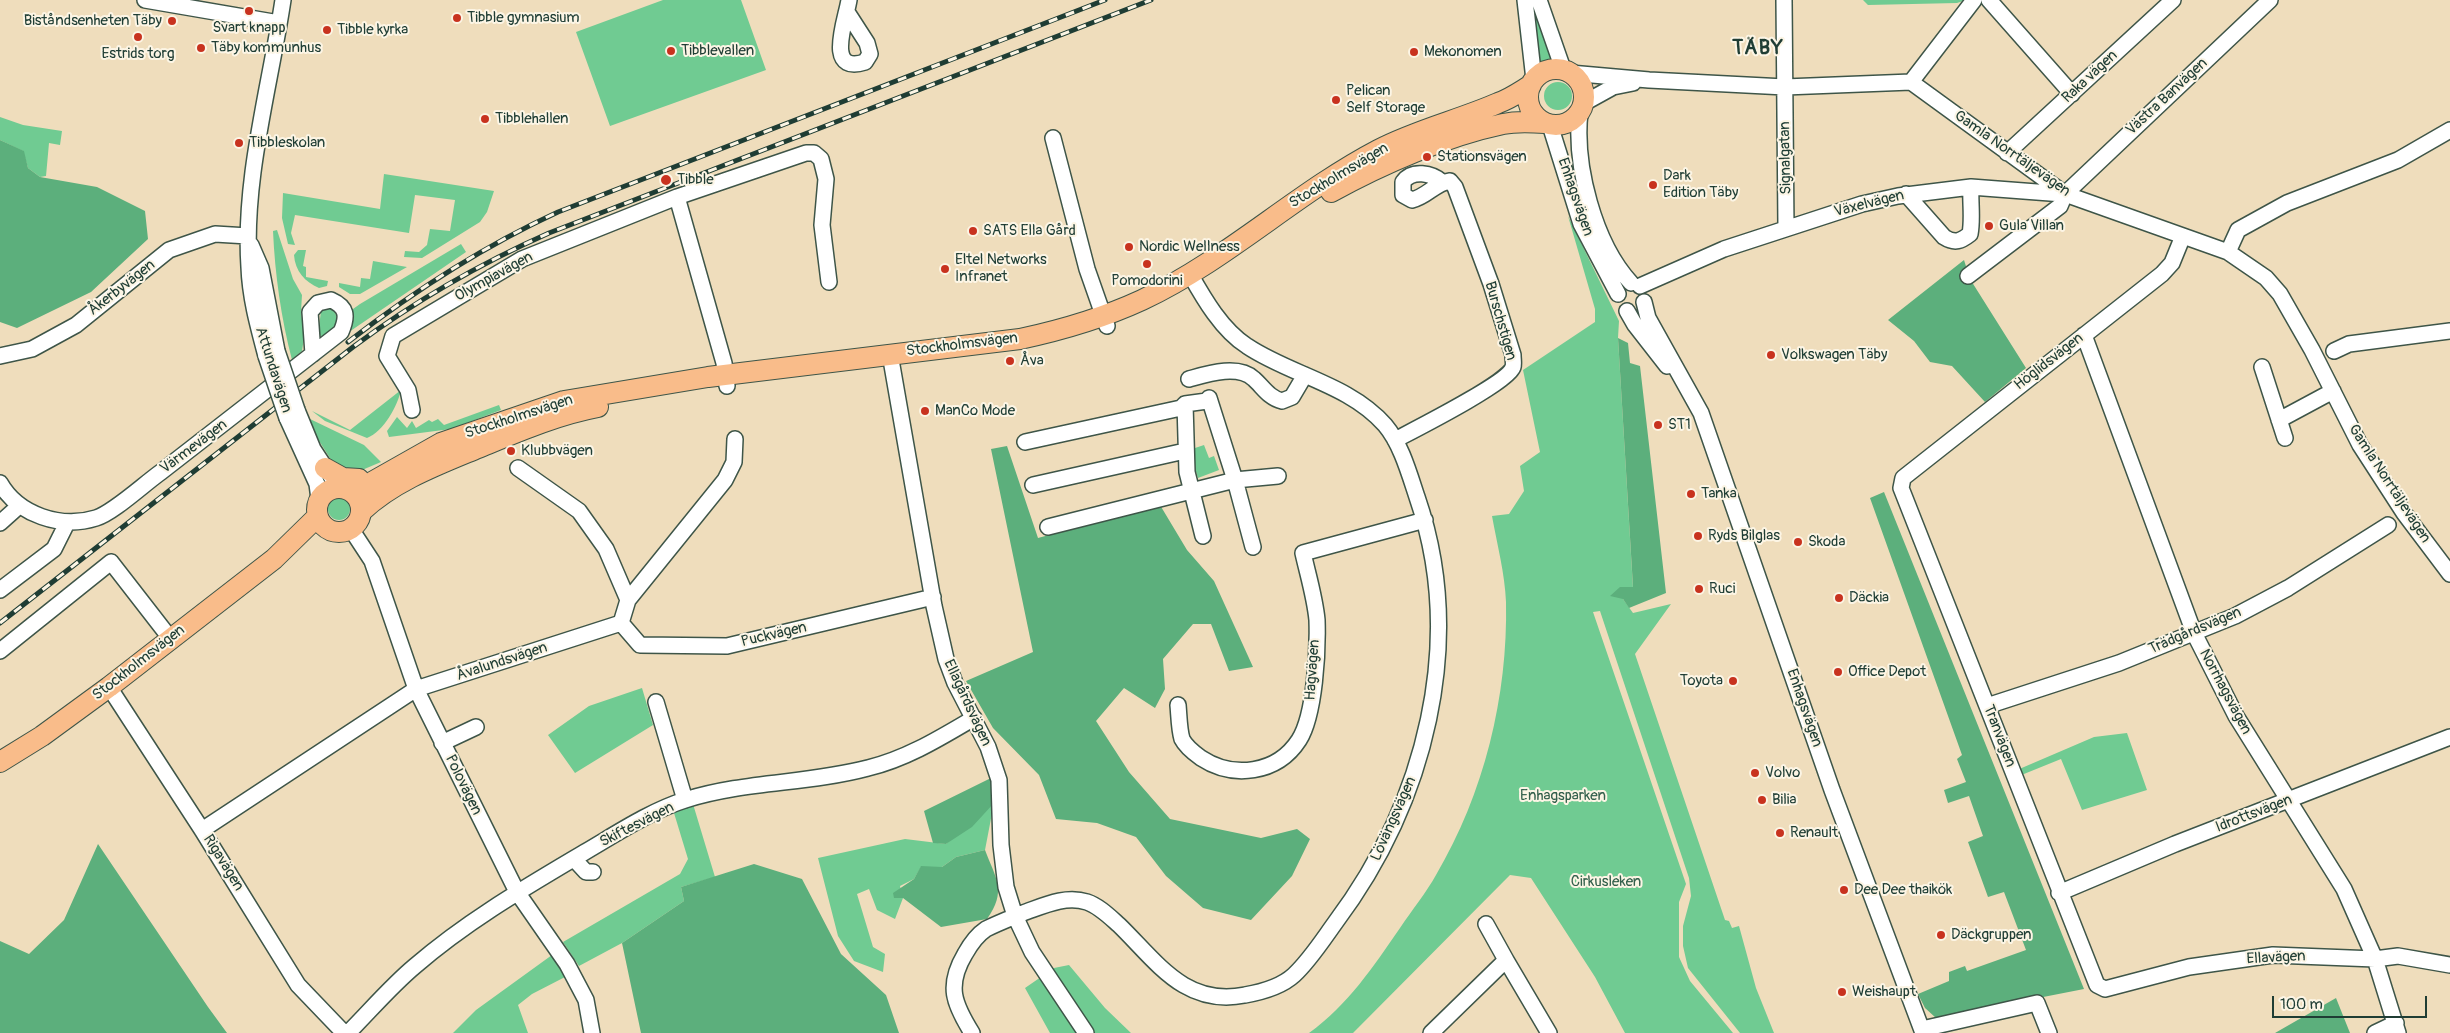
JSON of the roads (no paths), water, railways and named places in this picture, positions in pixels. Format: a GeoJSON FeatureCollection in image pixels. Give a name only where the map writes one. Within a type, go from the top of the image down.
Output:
{"type":"FeatureCollection","features":[{"type":"Feature","properties":{"kind":"main road"},"geometry":{"type":"LineString","coordinates":[[1549,70],[1566,70],[1577,79],[1584,94],[1582,108],[1567,123],[1558,126],[1548,124],[1535,115],[1530,106],[1529,94],[1533,82],[1549,70]]}},
{"type":"Feature","properties":{"kind":"main road","name":"Stockholmsvägen"},"geometry":{"type":"LineString","coordinates":[[1193,280],[1312,189],[1380,149],[1500,103],[1533,82]]}},
{"type":"Feature","properties":{"kind":"main road","name":"Stockholmsvägen"},"geometry":{"type":"LineString","coordinates":[[345,489],[372,482],[441,443],[564,400],[627,389],[727,381],[890,361],[1020,339],[1105,321],[1143,300],[1193,280],[1347,183],[1444,142],[1503,124],[1548,124]]}},
{"type":"Feature","properties":{"kind":"main road","name":"Stockholmsvägen"},"geometry":{"type":"LineString","coordinates":[[362,511],[380,494],[402,482],[538,423],[593,408],[727,381]]}},
{"type":"Feature","properties":{"kind":"main road"},"geometry":{"type":"LineString","coordinates":[[325,468],[343,478],[358,479],[416,456]]}},
{"type":"Feature","properties":{"kind":"main road"},"geometry":{"type":"LineString","coordinates":[[345,489],[357,496],[362,511],[356,524],[351,529],[336,532],[322,515],[327,490],[345,489]]}},
{"type":"Feature","properties":{"kind":"main road","name":"Stockholmsvägen"},"geometry":{"type":"LineString","coordinates":[[0,762],[42,736],[109,687],[274,559],[322,515]]}},
{"type":"Feature","properties":{"kind":"street"},"geometry":{"type":"LineString","coordinates":[[145,0],[279,22]]}},
{"type":"Feature","properties":{"kind":"street","name":"Attundavägen"},"geometry":{"type":"LineString","coordinates":[[283,0],[257,156],[248,236],[261,268],[271,353],[316,484],[322,515]]}},
{"type":"Feature","properties":{"kind":"street"},"geometry":{"type":"LineString","coordinates":[[1525,0],[1533,82]]}},
{"type":"Feature","properties":{"kind":"street"},"geometry":{"type":"LineString","coordinates":[[1540,0],[1566,70],[1649,80],[1785,87],[1911,82],[1974,0]]}},
{"type":"Feature","properties":{"kind":"street"},"geometry":{"type":"LineString","coordinates":[[1784,0],[1785,87]]}},
{"type":"Feature","properties":{"kind":"street"},"geometry":{"type":"LineString","coordinates":[[1989,0],[2072,94]]}},
{"type":"Feature","properties":{"kind":"street","name":"Raka vägen"},"geometry":{"type":"LineString","coordinates":[[2007,153],[2173,0]]}},
{"type":"Feature","properties":{"kind":"street","name":"Västra Banvägen"},"geometry":{"type":"LineString","coordinates":[[1968,276],[2060,206],[2065,194],[2270,0]]}},
{"type":"Feature","properties":{"kind":"street"},"geometry":{"type":"LineString","coordinates":[[1582,108],[1613,87],[1649,80]]}},
{"type":"Feature","properties":{"kind":"street","name":"Gamla Norrtäljevägen"},"geometry":{"type":"LineString","coordinates":[[1911,82],[2065,194],[2228,252],[2266,278],[2280,294],[2360,445],[2404,512],[2450,574]]}},
{"type":"Feature","properties":{"kind":"street","name":"Signalgatan"},"geometry":{"type":"LineString","coordinates":[[1785,87],[1786,228]]}},
{"type":"Feature","properties":{"kind":"street","name":"Enhagsvägen"},"geometry":{"type":"LineString","coordinates":[[1582,108],[1578,129],[1580,163],[1595,220],[1614,258],[1640,292],[1648,318],[1705,423],[1832,790],[1923,1031]]}},
{"type":"Feature","properties":{"kind":"street","name":"Enhagsvägen"},"geometry":{"type":"LineString","coordinates":[[1548,124],[1581,224],[1618,294]]}},
{"type":"Feature","properties":{"kind":"street"},"geometry":{"type":"LineString","coordinates":[[2228,252],[2238,230],[2287,203],[2398,160],[2450,130]]}},
{"type":"Feature","properties":{"kind":"street"},"geometry":{"type":"LineString","coordinates":[[1053,138],[1087,270],[1105,321]]}},
{"type":"Feature","properties":{"kind":"street","name":"Olympiavägen"},"geometry":{"type":"LineString","coordinates":[[412,410],[408,390],[387,356],[393,336],[522,259],[677,198],[806,153],[814,153],[821,159],[826,179],[822,225],[829,282]]}},
{"type":"Feature","properties":{"kind":"street","name":"Burschstigen"},"geometry":{"type":"LineString","coordinates":[[1395,440],[1485,391],[1508,374],[1513,367],[1512,355],[1491,284],[1455,187],[1450,181],[1442,182]]}},
{"type":"Feature","properties":{"kind":"street"},"geometry":{"type":"LineString","coordinates":[[1906,194],[1944,237],[1951,242],[1961,241],[1970,234],[1973,216],[1970,199],[1971,186]]}},
{"type":"Feature","properties":{"kind":"street","name":"Växelvägen"},"geometry":{"type":"LineString","coordinates":[[1640,292],[1681,268],[1724,249],[1862,204],[1906,194],[1971,186],[2065,194]]}},
{"type":"Feature","properties":{"kind":"street"},"geometry":{"type":"LineString","coordinates":[[677,198],[727,381]]}},
{"type":"Feature","properties":{"kind":"street","name":"Åkerbyvägen"},"geometry":{"type":"LineString","coordinates":[[0,356],[32,349],[76,324],[169,250],[215,234],[248,236]]}},
{"type":"Feature","properties":{"kind":"street","name":"Höglidsvägen"},"geometry":{"type":"LineString","coordinates":[[1903,478],[2162,274],[2172,263],[2183,236]]}},
{"type":"Feature","properties":{"kind":"street","name":"Lövängsvägen"},"geometry":{"type":"LineString","coordinates":[[972,1033],[960,1013],[954,995],[954,977],[958,965],[969,947],[983,931],[1015,916],[1052,903],[1067,900],[1087,902],[1104,912],[1173,979],[1188,988],[1212,996],[1232,998],[1273,987],[1290,978],[1316,949],[1362,885],[1397,821],[1414,779],[1428,728],[1436,663],[1437,618],[1434,556],[1425,520],[1395,440],[1384,424],[1370,411],[1340,392],[1247,347],[1231,334],[1193,280]]}},
{"type":"Feature","properties":{"kind":"street"},"geometry":{"type":"LineString","coordinates":[[1622,286],[1640,292],[1639,309],[1627,311],[1619,304],[1618,294],[1622,286]]}},
{"type":"Feature","properties":{"kind":"street","name":"Enhagsvägen"},"geometry":{"type":"LineString","coordinates":[[1627,311],[1661,360],[1683,383]]}},
{"type":"Feature","properties":{"kind":"street"},"geometry":{"type":"LineString","coordinates":[[2334,351],[2349,344],[2450,331]]}},
{"type":"Feature","properties":{"kind":"street","name":"Norrhagsvägen"},"geometry":{"type":"LineString","coordinates":[[2084,335],[2194,633],[2236,716],[2344,889],[2375,959],[2397,1028]]}},
{"type":"Feature","properties":{"kind":"street","name":"Värmevägen"},"geometry":{"type":"LineString","coordinates":[[0,483],[19,506],[43,517],[67,523],[98,518],[313,354]]}},
{"type":"Feature","properties":{"kind":"street","name":"Ellagårdsvägen"},"geometry":{"type":"LineString","coordinates":[[890,361],[933,598],[946,659],[988,747],[999,780],[1001,845],[1006,888],[1015,916],[1032,952],[1086,1033]]}},
{"type":"Feature","properties":{"kind":"street"},"geometry":{"type":"LineString","coordinates":[[2262,367],[2285,438]]}},
{"type":"Feature","properties":{"kind":"street"},"geometry":{"type":"LineString","coordinates":[[1189,378],[1229,371],[1246,373],[1253,377],[1270,395],[1282,401],[1292,397],[1304,375]]}},
{"type":"Feature","properties":{"kind":"street"},"geometry":{"type":"LineString","coordinates":[[1206,375],[1209,398],[1235,480],[1253,547]]}},
{"type":"Feature","properties":{"kind":"street"},"geometry":{"type":"LineString","coordinates":[[2279,420],[2332,391]]}},
{"type":"Feature","properties":{"kind":"street"},"geometry":{"type":"LineString","coordinates":[[1025,442],[1181,408],[1185,404],[1207,401],[1209,398]]}},
{"type":"Feature","properties":{"kind":"street"},"geometry":{"type":"LineString","coordinates":[[1185,404],[1185,451],[1192,492],[1203,536]]}},
{"type":"Feature","properties":{"kind":"street","name":"Attundavägen"},"geometry":{"type":"LineString","coordinates":[[292,414],[325,468],[345,489]]}},
{"type":"Feature","properties":{"kind":"street"},"geometry":{"type":"LineString","coordinates":[[621,623],[628,600],[725,480],[734,462],[734,440]]}},
{"type":"Feature","properties":{"kind":"street"},"geometry":{"type":"LineString","coordinates":[[1033,485],[1185,451]]}},
{"type":"Feature","properties":{"kind":"street"},"geometry":{"type":"LineString","coordinates":[[518,468],[579,512],[606,549],[628,600]]}},
{"type":"Feature","properties":{"kind":"street"},"geometry":{"type":"LineString","coordinates":[[1048,527],[1235,480],[1278,476]]}},
{"type":"Feature","properties":{"kind":"street","name":"Tranvägen"},"geometry":{"type":"LineString","coordinates":[[1903,478],[1901,488],[2059,893],[2097,985],[2105,989]]}},
{"type":"Feature","properties":{"kind":"street"},"geometry":{"type":"LineString","coordinates":[[0,523],[19,506]]}},
{"type":"Feature","properties":{"kind":"street","name":"Hagvägen"},"geometry":{"type":"LineString","coordinates":[[1178,705],[1182,739],[1192,752],[1208,762],[1238,772],[1255,770],[1272,764],[1287,753],[1298,741],[1305,728],[1313,687],[1316,620],[1303,553],[1425,520]]}},
{"type":"Feature","properties":{"kind":"street"},"geometry":{"type":"LineString","coordinates":[[0,590],[54,549],[67,523]]}},
{"type":"Feature","properties":{"kind":"street","name":"Trädgårdsvägen"},"geometry":{"type":"LineString","coordinates":[[1987,706],[2119,663],[2235,616],[2288,588],[2388,525]]}},
{"type":"Feature","properties":{"kind":"street","name":"Polovägen"},"geometry":{"type":"LineString","coordinates":[[351,529],[366,548],[372,561],[416,689],[516,892],[567,964],[586,1000],[592,1033]]}},
{"type":"Feature","properties":{"kind":"street"},"geometry":{"type":"LineString","coordinates":[[0,651],[111,562],[170,638]]}},
{"type":"Feature","properties":{"kind":"street","name":"Puckvägen"},"geometry":{"type":"LineString","coordinates":[[621,623],[640,645],[727,646],[933,598]]}},
{"type":"Feature","properties":{"kind":"street","name":"Åvalundsvägen"},"geometry":{"type":"LineString","coordinates":[[202,830],[416,689],[621,623]]}},
{"type":"Feature","properties":{"kind":"street","name":"Rigavägen"},"geometry":{"type":"LineString","coordinates":[[109,687],[202,830],[298,985],[346,1033]]}},
{"type":"Feature","properties":{"kind":"street"},"geometry":{"type":"LineString","coordinates":[[656,702],[685,800]]}},
{"type":"Feature","properties":{"kind":"street","name":"Skiftesvägen"},"geometry":{"type":"LineString","coordinates":[[346,1033],[414,967],[465,926],[516,892],[616,834],[685,800],[752,784],[816,778],[868,768],[907,754],[974,718]]}},
{"type":"Feature","properties":{"kind":"street"},"geometry":{"type":"LineString","coordinates":[[442,743],[476,727]]}},
{"type":"Feature","properties":{"kind":"street","name":"Idrottsvägen"},"geometry":{"type":"LineString","coordinates":[[2059,893],[2175,844],[2290,801],[2450,737]]}},
{"type":"Feature","properties":{"kind":"street"},"geometry":{"type":"LineString","coordinates":[[574,859],[586,872],[593,872]]}},
{"type":"Feature","properties":{"kind":"street"},"geometry":{"type":"LineString","coordinates":[[1486,924],[1549,1033]]}},
{"type":"Feature","properties":{"kind":"street","name":"Ellavägen"},"geometry":{"type":"LineString","coordinates":[[2105,989],[2189,967],[2274,955],[2375,959],[2398,956],[2450,965]]}},
{"type":"Feature","properties":{"kind":"street"},"geometry":{"type":"LineString","coordinates":[[1431,1033],[1506,960]]}},
{"type":"Feature","properties":{"kind":"street"},"geometry":{"type":"LineString","coordinates":[[1923,1031],[2037,1003],[2049,1033]]}},
{"type":"Feature","properties":{"kind":"street"},"geometry":{"type":"LineString","coordinates":[[2375,1033],[2397,1028]]}},
{"type":"Feature","properties":{"kind":"railway"},"geometry":{"type":"LineString","coordinates":[[348,342],[398,305],[449,271],[502,240],[558,212],[1105,0]]}},
{"type":"Feature","properties":{"kind":"railway"},"geometry":{"type":"LineString","coordinates":[[0,623],[353,347],[400,314],[448,284],[498,257],[549,233],[1151,0]]}},
{"type":"Feature","properties":{"kind":"place","name":"Svart knapp"},"geometry":{"type":"Point","coordinates":[249,11]}},
{"type":"Feature","properties":{"kind":"place","name":"Tibble gymnasium"},"geometry":{"type":"Point","coordinates":[457,18]}},
{"type":"Feature","properties":{"kind":"place","name":"Biståndsenheten Täby"},"geometry":{"type":"Point","coordinates":[172,21]}},
{"type":"Feature","properties":{"kind":"place","name":"Tibble kyrka"},"geometry":{"type":"Point","coordinates":[327,30]}},
{"type":"Feature","properties":{"kind":"place","name":"Estrids torg"},"geometry":{"type":"Point","coordinates":[138,37]}},
{"type":"Feature","properties":{"kind":"place","name":"Täby kommunhus"},"geometry":{"type":"Point","coordinates":[201,48]}},
{"type":"Feature","properties":{"kind":"place","name":"Tibblevallen"},"geometry":{"type":"Point","coordinates":[671,51]}},
{"type":"Feature","properties":{"kind":"place","name":"Mekonomen"},"geometry":{"type":"Point","coordinates":[1414,52]}},
{"type":"Feature","properties":{"kind":"place","name":"Pelican Self Storage"},"geometry":{"type":"Point","coordinates":[1336,100]}},
{"type":"Feature","properties":{"kind":"place","name":"Tibblehallen"},"geometry":{"type":"Point","coordinates":[485,119]}},
{"type":"Feature","properties":{"kind":"place","name":"Tibbleskolan"},"geometry":{"type":"Point","coordinates":[239,143]}},
{"type":"Feature","properties":{"kind":"place","name":"Stationsvägen"},"geometry":{"type":"Point","coordinates":[1427,157]}},
{"type":"Feature","properties":{"kind":"place","name":"Tibble"},"geometry":{"type":"Point","coordinates":[666,180]}},
{"type":"Feature","properties":{"kind":"place","name":"Dark Edition Täby"},"geometry":{"type":"Point","coordinates":[1653,185]}},
{"type":"Feature","properties":{"kind":"place","name":"Gula Villan"},"geometry":{"type":"Point","coordinates":[1989,226]}},
{"type":"Feature","properties":{"kind":"place","name":"SATS Ella Gård"},"geometry":{"type":"Point","coordinates":[973,231]}},
{"type":"Feature","properties":{"kind":"place","name":"Nordic Wellness"},"geometry":{"type":"Point","coordinates":[1129,247]}},
{"type":"Feature","properties":{"kind":"place","name":"Pomodorini"},"geometry":{"type":"Point","coordinates":[1147,264]}},
{"type":"Feature","properties":{"kind":"place","name":"Eltel Networks Infranet"},"geometry":{"type":"Point","coordinates":[945,269]}},
{"type":"Feature","properties":{"kind":"place","name":"Volkswagen Täby"},"geometry":{"type":"Point","coordinates":[1771,355]}},
{"type":"Feature","properties":{"kind":"place","name":"Åva"},"geometry":{"type":"Point","coordinates":[1010,361]}},
{"type":"Feature","properties":{"kind":"place","name":"ManCo Mode"},"geometry":{"type":"Point","coordinates":[925,411]}},
{"type":"Feature","properties":{"kind":"place","name":"ST1"},"geometry":{"type":"Point","coordinates":[1658,425]}},
{"type":"Feature","properties":{"kind":"place","name":"Klubbvägen"},"geometry":{"type":"Point","coordinates":[511,451]}},
{"type":"Feature","properties":{"kind":"place","name":"Tanka"},"geometry":{"type":"Point","coordinates":[1691,494]}},
{"type":"Feature","properties":{"kind":"place","name":"Ryds Bilglas"},"geometry":{"type":"Point","coordinates":[1698,536]}},
{"type":"Feature","properties":{"kind":"place","name":"Skoda"},"geometry":{"type":"Point","coordinates":[1798,542]}},
{"type":"Feature","properties":{"kind":"place","name":"Ruci"},"geometry":{"type":"Point","coordinates":[1699,589]}},
{"type":"Feature","properties":{"kind":"place","name":"Däckia"},"geometry":{"type":"Point","coordinates":[1839,598]}},
{"type":"Feature","properties":{"kind":"place","name":"Office Depot"},"geometry":{"type":"Point","coordinates":[1838,672]}},
{"type":"Feature","properties":{"kind":"place","name":"Toyota"},"geometry":{"type":"Point","coordinates":[1733,681]}},
{"type":"Feature","properties":{"kind":"place","name":"Volvo"},"geometry":{"type":"Point","coordinates":[1755,773]}},
{"type":"Feature","properties":{"kind":"place","name":"Bilia"},"geometry":{"type":"Point","coordinates":[1762,800]}},
{"type":"Feature","properties":{"kind":"place","name":"Renault"},"geometry":{"type":"Point","coordinates":[1780,833]}},
{"type":"Feature","properties":{"kind":"place","name":"Dee Dee thaikök"},"geometry":{"type":"Point","coordinates":[1844,890]}},
{"type":"Feature","properties":{"kind":"place","name":"Däckgruppen"},"geometry":{"type":"Point","coordinates":[1941,935]}},
{"type":"Feature","properties":{"kind":"place","name":"Weishaupt"},"geometry":{"type":"Point","coordinates":[1842,992]}},
{"type":"Feature","properties":{"kind":"district","name":"TÄBY"},"geometry":{"type":"Point","coordinates":[1758,49]}},
{"type":"Feature","properties":{"kind":"park label","name":"Enhagsparken"},"geometry":{"type":"Point","coordinates":[1563,796]}},
{"type":"Feature","properties":{"kind":"park label","name":"Cirkusleken"},"geometry":{"type":"Point","coordinates":[1606,882]}}]}
